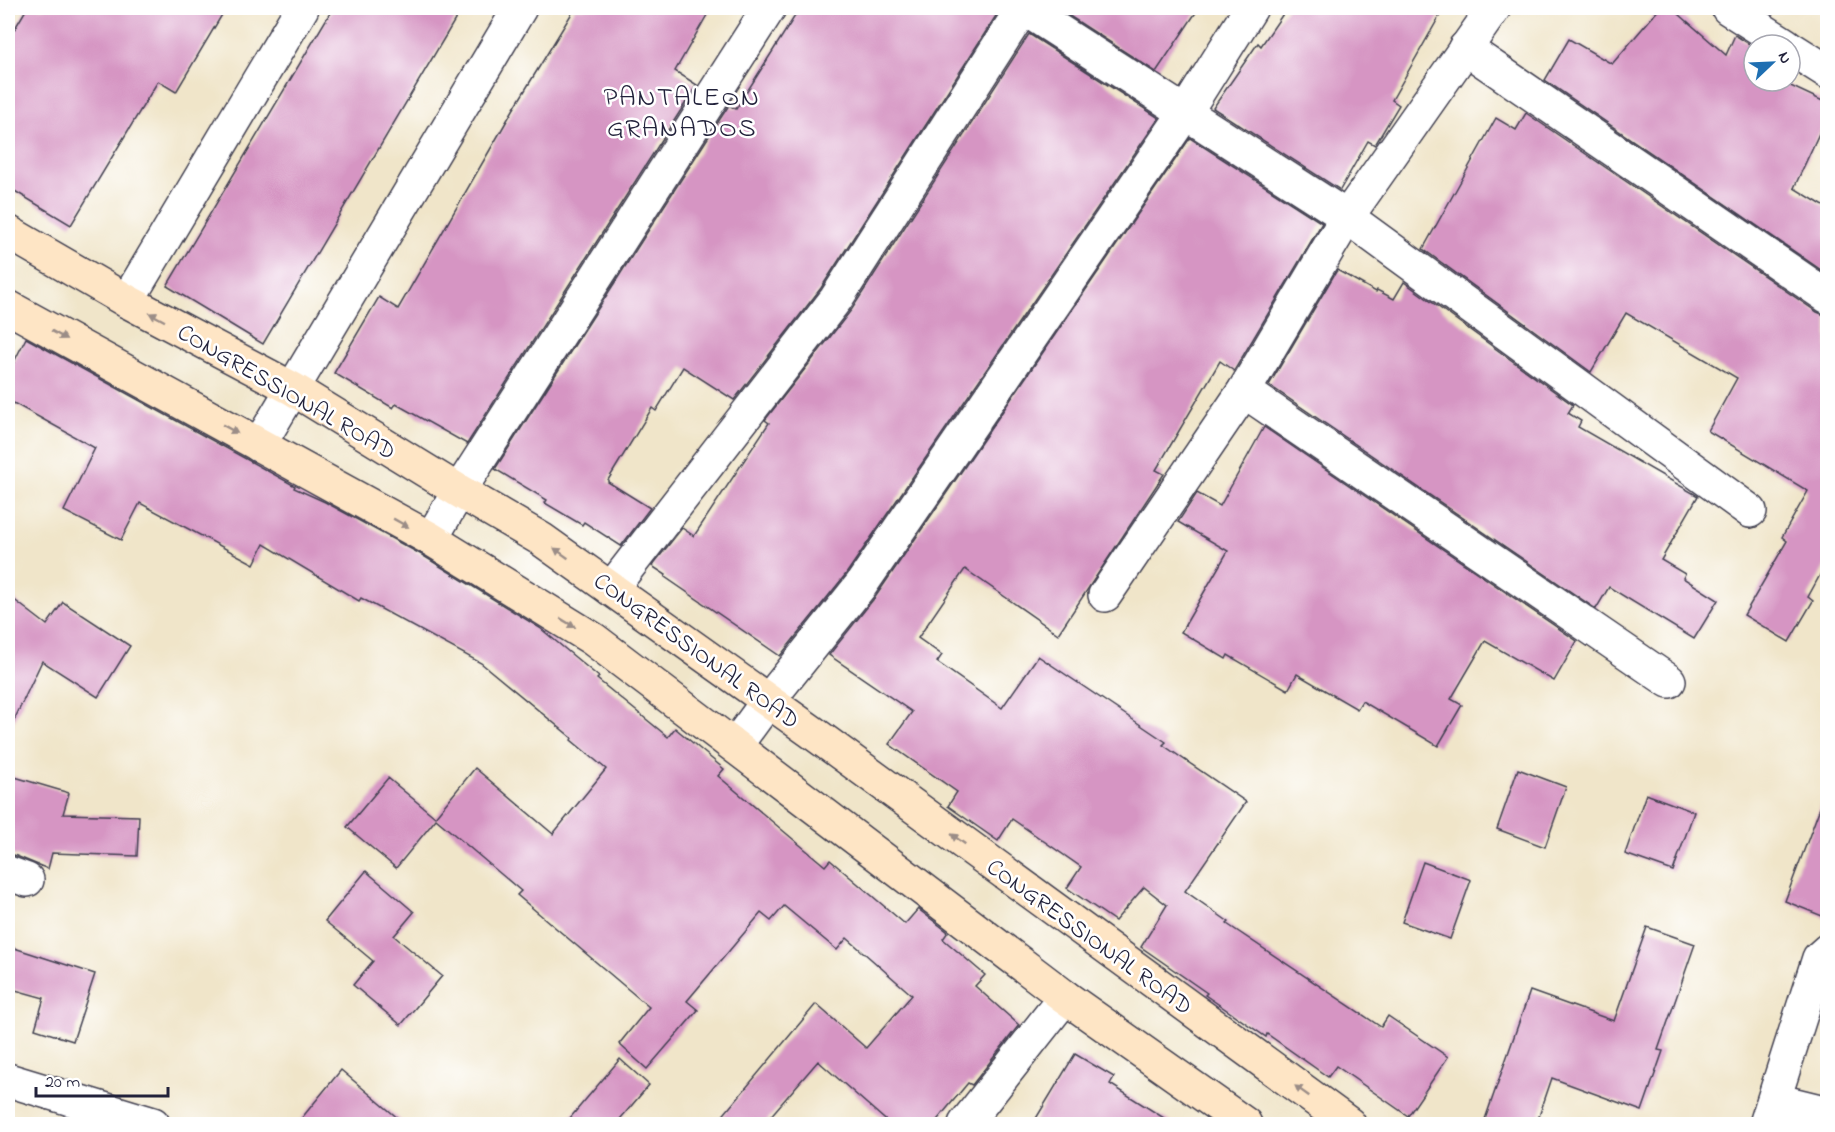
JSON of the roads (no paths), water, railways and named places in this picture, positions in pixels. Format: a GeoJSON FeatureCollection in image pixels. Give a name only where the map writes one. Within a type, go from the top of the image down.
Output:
{"type":"FeatureCollection","features":[{"type":"Feature","properties":{"kind":"main road","name":"CONGRESSIONAL ROAD"},"geometry":{"type":"LineString","coordinates":[[8,232],[127,301],[293,389],[541,539],[768,701],[1343,1123]]}},
{"type":"Feature","properties":{"kind":"main road"},"geometry":{"type":"LineString","coordinates":[[8,307],[432,539],[593,639],[1065,997],[1245,1125]]}},
{"type":"Feature","properties":{"kind":"street"},"geometry":{"type":"LineString","coordinates":[[127,301],[302,8]]}},
{"type":"Feature","properties":{"kind":"street"},"geometry":{"type":"LineString","coordinates":[[432,539],[459,491],[768,8]]}},
{"type":"Feature","properties":{"kind":"street"},"geometry":{"type":"LineString","coordinates":[[611,589],[836,299],[1023,8],[1347,217],[1750,511]]}},
{"type":"Feature","properties":{"kind":"street"},"geometry":{"type":"LineString","coordinates":[[735,746],[861,585],[1185,113],[1251,8]]}},
{"type":"Feature","properties":{"kind":"street"},"geometry":{"type":"LineString","coordinates":[[1105,596],[1244,391],[1347,217],[1494,8]]}},
{"type":"Feature","properties":{"kind":"street"},"geometry":{"type":"LineString","coordinates":[[1728,8],[1767,33]]}},
{"type":"Feature","properties":{"kind":"street"},"geometry":{"type":"LineString","coordinates":[[259,445],[506,12]]}},
{"type":"Feature","properties":{"kind":"street"},"geometry":{"type":"LineString","coordinates":[[1465,48],[1827,297]]}},
{"type":"Feature","properties":{"kind":"street"},"geometry":{"type":"LineString","coordinates":[[1802,56],[1827,72]]}},
{"type":"Feature","properties":{"kind":"street"},"geometry":{"type":"LineString","coordinates":[[1244,391],[1669,681]]}},
{"type":"Feature","properties":{"kind":"street"},"geometry":{"type":"LineString","coordinates":[[1827,950],[1819,958],[1771,1112],[1827,1113]]}},
{"type":"Feature","properties":{"kind":"street"},"geometry":{"type":"LineString","coordinates":[[965,1125],[1065,997]]}},
{"type":"Feature","properties":{"kind":"street"},"geometry":{"type":"LineString","coordinates":[[8,1080],[153,1125]]}},
{"type":"Feature","properties":{"kind":"district","name":"PANTALEON GRANADOS"},"geometry":{"type":"Point","coordinates":[682,112]}}]}
